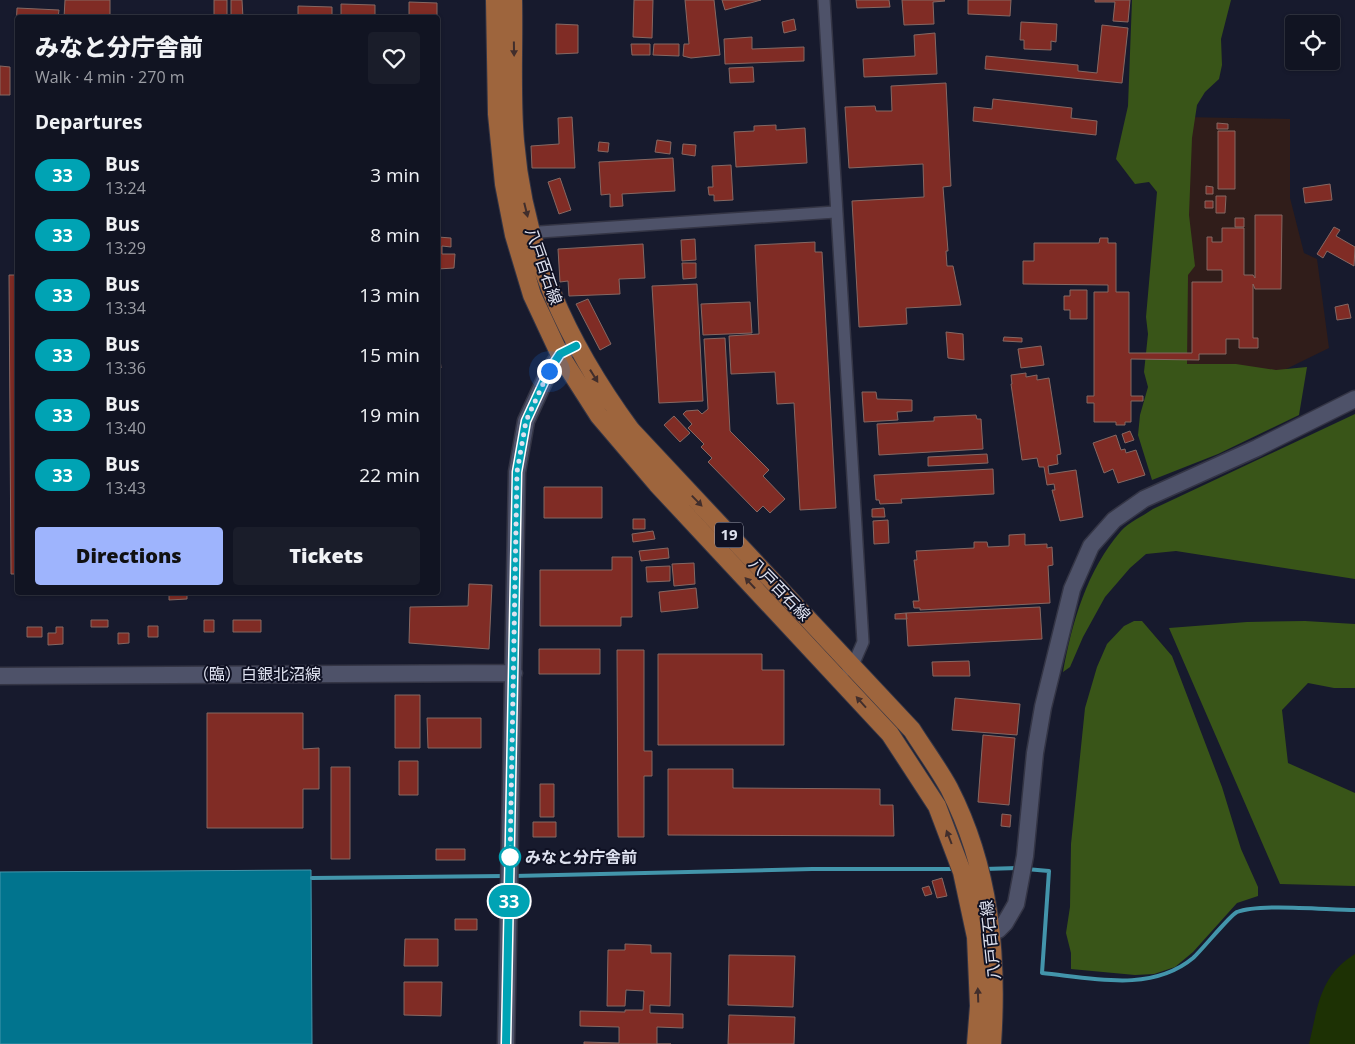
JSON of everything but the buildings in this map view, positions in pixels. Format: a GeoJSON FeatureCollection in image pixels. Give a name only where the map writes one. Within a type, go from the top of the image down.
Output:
{"type":"FeatureCollection","features":[{"type":"Feature","properties":{"kind":"main road","name":"八戸百石線"},"geometry":{"type":"LineString","coordinates":[[495,0],[497,114],[504,184],[514,235],[532,295],[560,354],[598,416],[624,448],[890,734],[938,806],[984,935],[995,996],[992,1044]]}},
{"type":"Feature","properties":{"kind":"main road","name":"八戸百石線"},"geometry":{"type":"LineString","coordinates":[[513,0],[515,141],[525,208],[550,290],[576,346],[606,396],[631,430],[664,468],[853,665],[912,730],[948,788],[974,848],[988,903],[976,1044]]}},
{"type":"Feature","properties":{"kind":"street"},"geometry":{"type":"LineString","coordinates":[[824,0],[835,212],[863,642],[853,665],[839,678]]}},
{"type":"Feature","properties":{"kind":"street"},"geometry":{"type":"LineString","coordinates":[[514,235],[532,232],[835,212]]}},
{"type":"Feature","properties":{"kind":"street"},"geometry":{"type":"LineString","coordinates":[[506,1044],[517,472],[520,444],[526,421],[549,371],[560,354],[576,346]]}},
{"type":"Feature","properties":{"kind":"street"},"geometry":{"type":"LineString","coordinates":[[984,935],[1005,923],[1016,904],[1025,856],[1035,753],[1043,707],[1072,589],[1091,546],[1114,520],[1144,499],[1257,448],[1355,399]]}},
{"type":"Feature","properties":{"kind":"street","name":"（臨）白銀北沼線"},"geometry":{"type":"LineString","coordinates":[[0,676],[514,673]]}},
{"type":"Feature","properties":{"kind":"shaded area"},"geometry":{"type":"Polygon","coordinates":[[[1184,117],[1290,119],[1290,198],[1304,253],[1317,259],[1329,348],[1276,374],[1178,374],[1184,117]]]}},
{"type":"Feature","properties":{"kind":"green space"},"geometry":{"type":"Polygon","coordinates":[[[1132,0],[1231,0],[1221,39],[1222,65],[1219,79],[1205,92],[1197,105],[1192,138],[1189,215],[1195,266],[1188,275],[1187,364],[1236,364],[1276,370],[1307,367],[1299,415],[1218,454],[1152,480],[1138,435],[1140,415],[1148,387],[1144,372],[1148,334],[1146,317],[1157,192],[1149,182],[1135,184],[1116,159],[1128,106],[1132,0]]]}},
{"type":"Feature","properties":{"kind":"green space"},"geometry":{"type":"Polygon","coordinates":[[[1355,414],[1355,579],[1176,551],[1146,554],[1130,568],[1105,597],[1083,637],[1070,667],[1063,672],[1076,616],[1090,580],[1109,546],[1124,528],[1153,509],[1355,414]]]}},
{"type":"Feature","properties":{"kind":"green space"},"geometry":{"type":"Polygon","coordinates":[[[1134,621],[1142,621],[1172,656],[1222,787],[1241,849],[1258,887],[1258,896],[1237,903],[1193,952],[1175,967],[1154,974],[1135,975],[1071,969],[1071,953],[1066,933],[1070,907],[1071,844],[1085,708],[1097,667],[1107,644],[1124,626],[1134,621]]]}},
{"type":"Feature","properties":{"kind":"green space"},"geometry":{"type":"Polygon","coordinates":[[[1305,621],[1355,624],[1355,688],[1334,688],[1308,683],[1282,710],[1288,763],[1355,793],[1355,886],[1280,884],[1169,628],[1247,622],[1305,621]]]}},
{"type":"Feature","properties":{"kind":"green space"},"geometry":{"type":"Polygon","coordinates":[[[1355,954],[1355,1044],[1309,1044],[1318,1005],[1327,982],[1343,963],[1355,954]]]}},
{"type":"Feature","properties":{"kind":"water"},"geometry":{"type":"Polygon","coordinates":[[[311,870],[312,1044],[0,1044],[0,872],[311,870]]]}},
{"type":"Feature","properties":{"kind":"waterway"},"geometry":{"type":"LineString","coordinates":[[984,869],[1019,868]]}},
{"type":"Feature","properties":{"kind":"waterway"},"geometry":{"type":"LineString","coordinates":[[514,876],[812,869],[957,869]]}},
{"type":"Feature","properties":{"kind":"waterway"},"geometry":{"type":"LineString","coordinates":[[1026,869],[1049,871],[1042,973],[1100,980],[1140,979],[1159,976],[1176,969],[1193,958],[1237,912],[1248,909],[1277,907],[1355,910]]}},
{"type":"Feature","properties":{"kind":"waterway"},"geometry":{"type":"LineString","coordinates":[[312,878],[504,876]]}},
{"type":"Feature","properties":{"kind":"bus line","name":"33"},"geometry":{"type":"LineString","coordinates":[[506,1044],[517,472],[520,444],[526,421],[549,371],[560,354],[576,346]]}},
{"type":"Feature","properties":{"kind":"place","name":"みなと分庁舎前"},"geometry":{"type":"Point","coordinates":[510,857]}},
{"type":"Feature","properties":{"kind":"route"},"geometry":{"type":"LineString","coordinates":[[510,857],[517,472],[520,444],[526,421],[549,371]]}}]}
